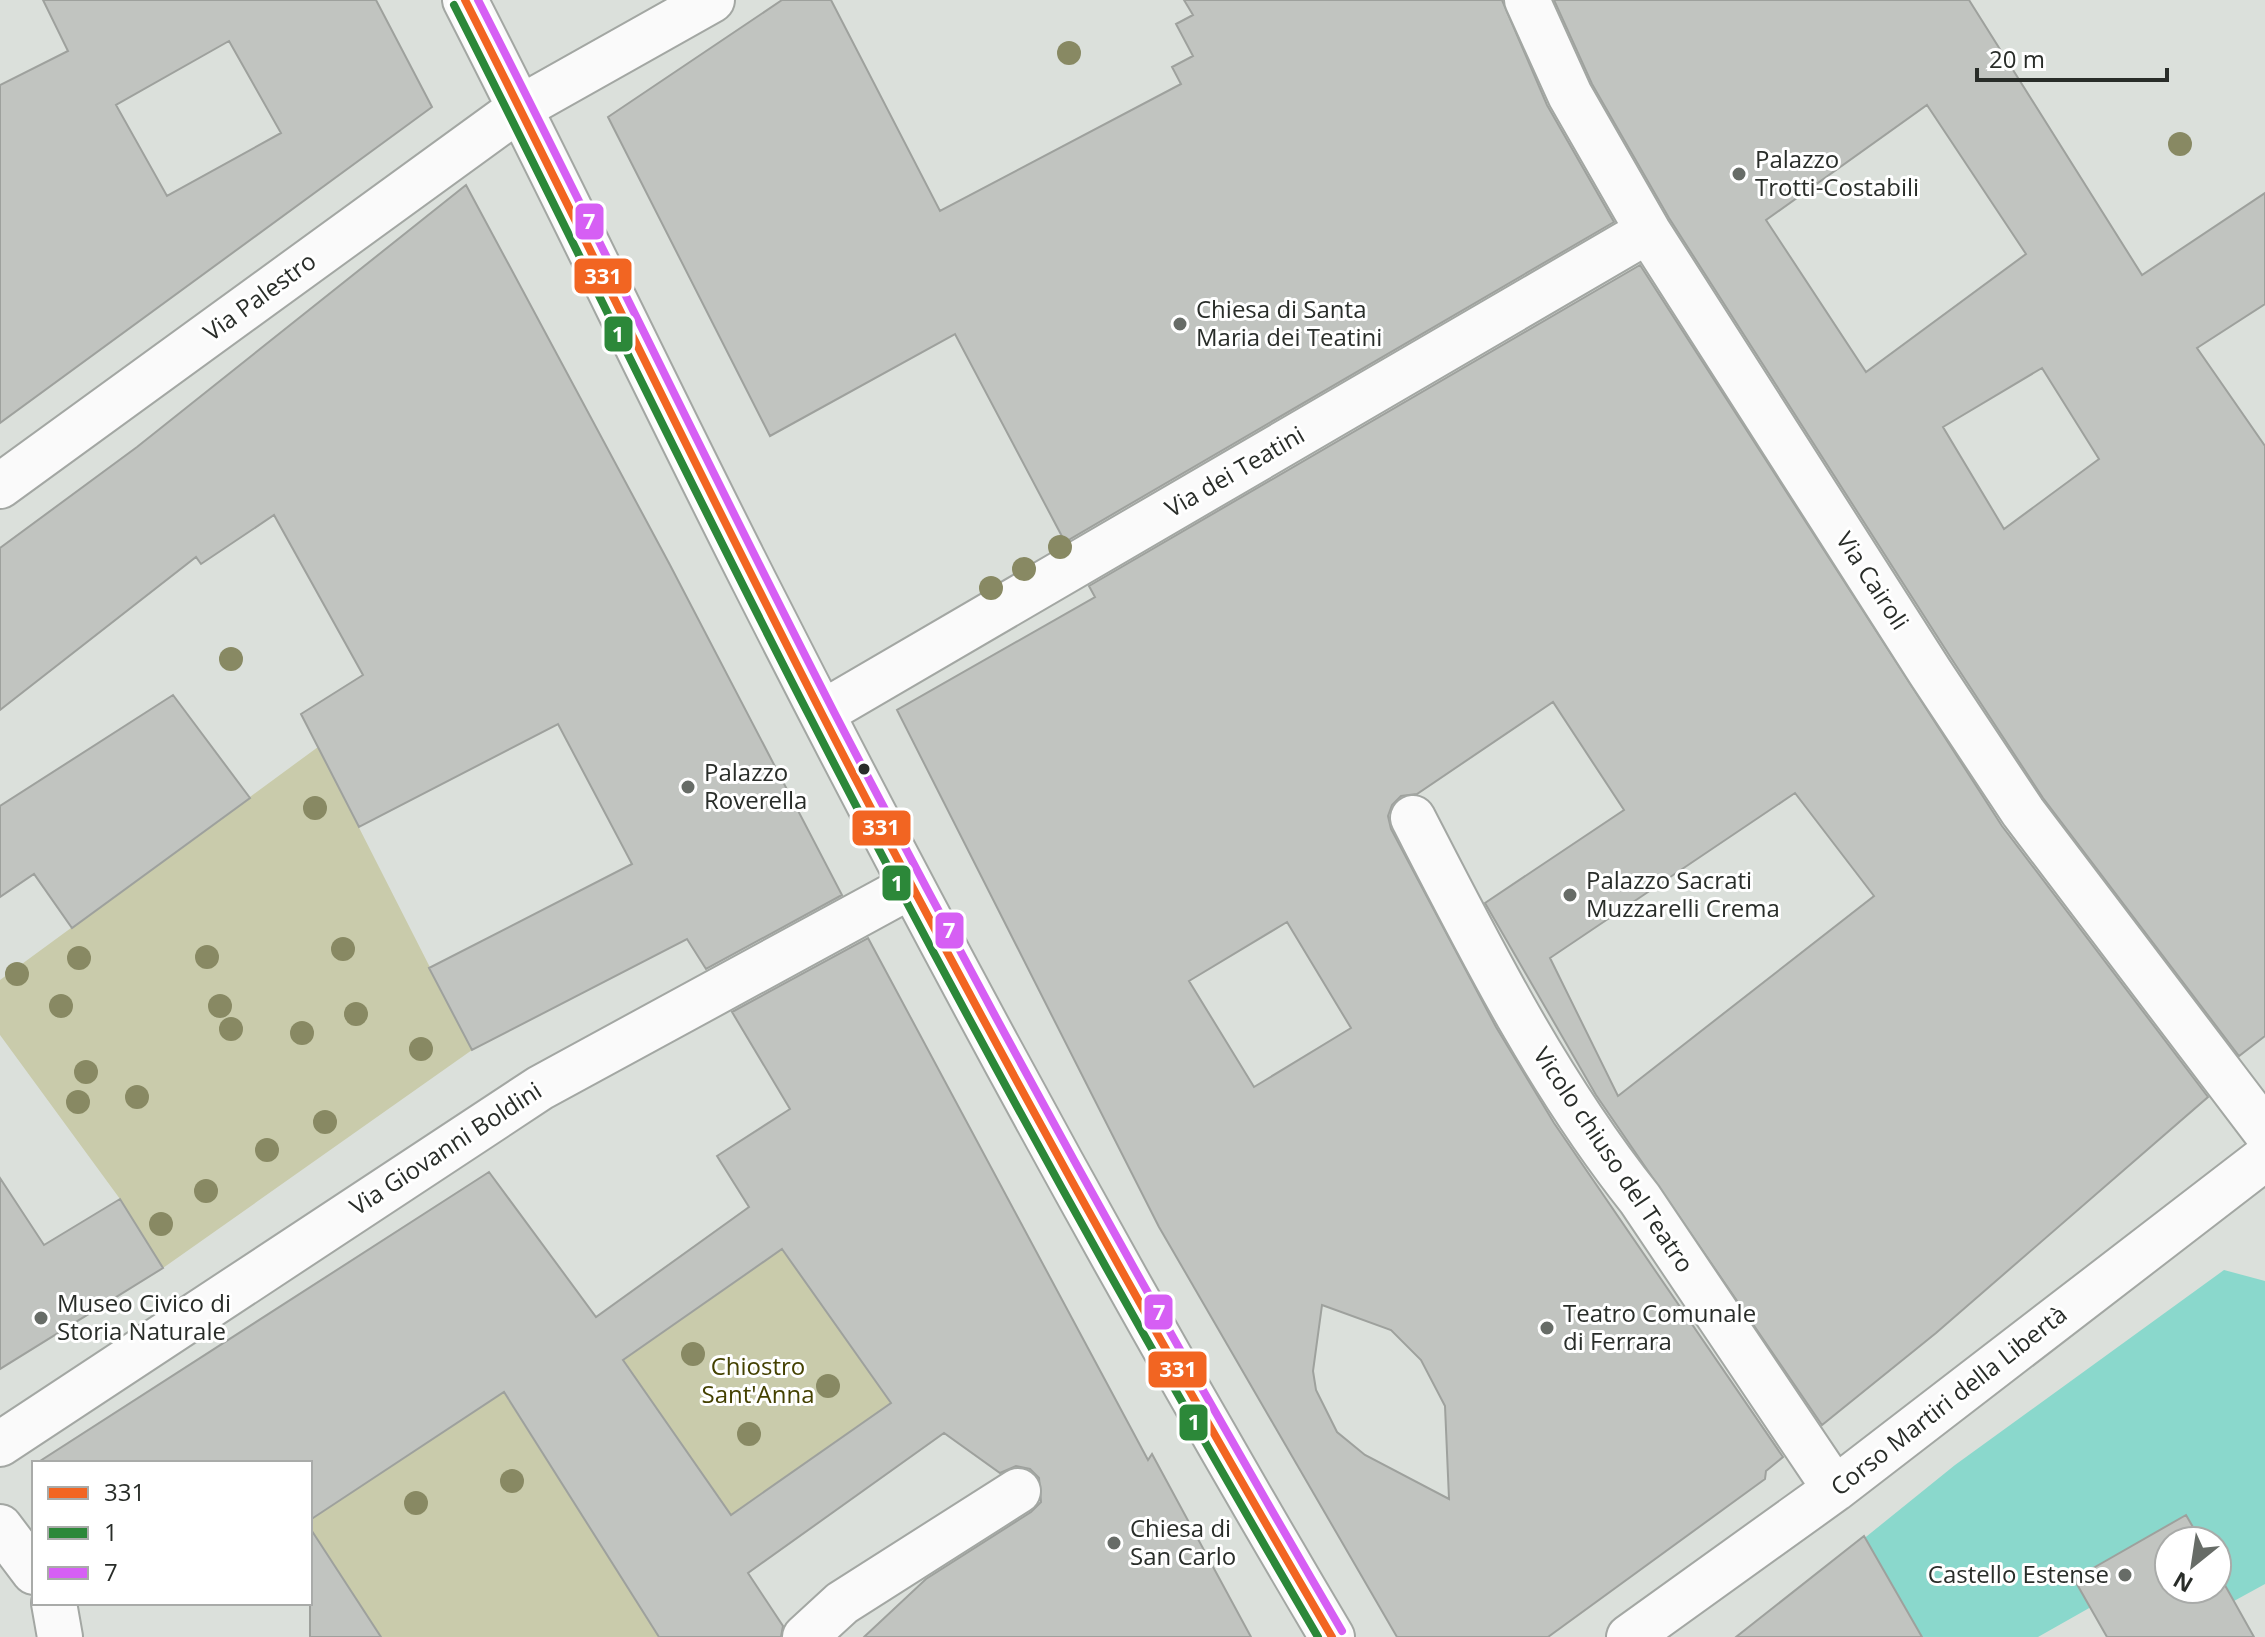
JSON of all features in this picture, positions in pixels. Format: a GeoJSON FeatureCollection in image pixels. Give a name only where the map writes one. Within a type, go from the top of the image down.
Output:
{"type":"FeatureCollection","features":[{"type":"Feature","properties":{"kind":"street"},"geometry":{"type":"LineString","coordinates":[[465,0],[911,886],[1238,1478],[1332,1637]]}},
{"type":"Feature","properties":{"kind":"street","name":"Via Palestro"},"geometry":{"type":"LineString","coordinates":[[0,486],[520,108],[712,0]]}},
{"type":"Feature","properties":{"kind":"street","name":"Via Cairoli"},"geometry":{"type":"LineString","coordinates":[[1527,0],[1570,95],[1648,231],[1930,672],[2023,812],[2265,1131]]}},
{"type":"Feature","properties":{"kind":"street","name":"Via dei Teatini"},"geometry":{"type":"LineString","coordinates":[[822,713],[1648,231]]}},
{"type":"Feature","properties":{"kind":"street","name":"Vicolo chiuso del Teatro"},"geometry":{"type":"LineString","coordinates":[[1413,818],[1516,1018],[1604,1154],[1640,1199],[1835,1489]]}},
{"type":"Feature","properties":{"kind":"street","name":"Via Giovanni Boldini"},"geometry":{"type":"LineString","coordinates":[[0,1444],[540,1088],[911,886]]}},
{"type":"Feature","properties":{"kind":"street","name":"Corso Martiri della Libertà"},"geometry":{"type":"LineString","coordinates":[[1629,1637],[1835,1489],[2265,1158]]}},
{"type":"Feature","properties":{"kind":"street"},"geometry":{"type":"LineString","coordinates":[[805,1637],[842,1603],[1018,1491]]}},
{"type":"Feature","properties":{"kind":"street"},"geometry":{"type":"LineString","coordinates":[[0,1527],[32,1569]]}},
{"type":"Feature","properties":{"kind":"street"},"geometry":{"type":"LineString","coordinates":[[54,1605],[60,1637]]}},
{"type":"Feature","properties":{"kind":"green space"},"geometry":{"type":"Polygon","coordinates":[[[318,747],[472,1050],[163,1268],[120,1199],[0,1035],[0,980],[318,747]]]}},
{"type":"Feature","properties":{"kind":"green space","name":"Chiostro Sant'Anna"},"geometry":{"type":"Polygon","coordinates":[[[782,1249],[891,1403],[731,1515],[623,1360],[782,1249]]]}},
{"type":"Feature","properties":{"kind":"green space"},"geometry":{"type":"Polygon","coordinates":[[[495,1379],[659,1637],[381,1637],[331,1561],[312,1560],[312,1505],[495,1379]]]}},
{"type":"Feature","properties":{"kind":"water"},"geometry":{"type":"Polygon","coordinates":[[[2224,1270],[2265,1281],[2265,1584],[2234,1601],[2233,1525],[2191,1525],[2186,1516],[2170,1525],[2153,1525],[2153,1534],[2075,1578],[2091,1607],[2038,1637],[1742,1637],[1955,1465],[2224,1270]]]}},
{"type":"Feature","properties":{"kind":"building"},"geometry":{"type":"Polygon","coordinates":[[[43,0],[376,0],[432,107],[0,423],[0,85],[68,51],[43,0]],[[229,41],[116,105],[167,196],[281,133],[229,41]]]}},
{"type":"Feature","properties":{"kind":"building"},"geometry":{"type":"Polygon","coordinates":[[[782,0],[831,0],[940,211],[1181,84],[1172,67],[1193,56],[1176,24],[1193,15],[1184,0],[1502,0],[1547,105],[1614,222],[1065,542],[955,334],[770,436],[608,117],[782,0]]]}},
{"type":"Feature","properties":{"kind":"building"},"geometry":{"type":"Polygon","coordinates":[[[1554,0],[1969,0],[2142,275],[2265,193],[2265,304],[2197,348],[2265,446],[2265,1036],[2239,1056],[2043,798],[1669,218],[1592,84],[1554,0]],[[1927,105],[1766,220],[1866,372],[2026,254],[1927,105]],[[2042,368],[1943,427],[2004,529],[2099,459],[2042,368]]]}},
{"type":"Feature","properties":{"kind":"building"},"geometry":{"type":"Polygon","coordinates":[[[466,185],[670,565],[842,895],[706,969],[687,939],[472,1050],[429,968],[632,864],[558,724],[359,827],[301,714],[363,675],[274,515],[201,564],[196,557],[0,710],[0,548],[137,447],[466,185]]]}},
{"type":"Feature","properties":{"kind":"building"},"geometry":{"type":"Polygon","coordinates":[[[1640,265],[2002,826],[2208,1097],[1936,1333],[1822,1425],[1596,1095],[1485,903],[1624,810],[1553,702],[1417,794],[1401,796],[1392,805],[1388,816],[1391,829],[1496,1027],[1554,1123],[1783,1457],[1766,1471],[1765,1479],[1548,1637],[1397,1637],[1159,1227],[897,710],[1095,597],[1089,586],[1640,265]],[[1795,793],[1550,958],[1618,1096],[1874,896],[1795,793]],[[1287,922],[1189,981],[1254,1087],[1351,1028],[1287,922]],[[1322,1305],[1313,1371],[1316,1390],[1337,1432],[1365,1455],[1449,1499],[1445,1406],[1421,1360],[1391,1330],[1322,1305]]]}},
{"type":"Feature","properties":{"kind":"building"},"geometry":{"type":"Polygon","coordinates":[[[173,695],[250,798],[72,928],[34,874],[0,897],[0,806],[173,695]]]}},
{"type":"Feature","properties":{"kind":"building"},"geometry":{"type":"Polygon","coordinates":[[[868,938],[1148,1460],[1152,1454],[1251,1637],[864,1637],[926,1579],[1031,1512],[1041,1502],[1039,1478],[1030,1469],[1016,1466],[1000,1473],[944,1433],[748,1573],[783,1626],[781,1637],[659,1637],[504,1392],[312,1519],[312,1461],[40,1461],[489,1172],[596,1317],[749,1207],[717,1156],[790,1109],[732,1012],[868,938]],[[782,1249],[623,1360],[731,1515],[891,1403],[782,1249]]]}},
{"type":"Feature","properties":{"kind":"building","name":"Museo Civico di Storia Naturale"},"geometry":{"type":"Polygon","coordinates":[[[0,1178],[44,1245],[120,1199],[163,1268],[0,1369],[0,1178]]]}},
{"type":"Feature","properties":{"kind":"building","name":"Castello Estense"},"geometry":{"type":"Polygon","coordinates":[[[2186,1515],[2192,1525],[2168,1525],[2186,1515]]]}},
{"type":"Feature","properties":{"kind":"building"},"geometry":{"type":"Polygon","coordinates":[[[312,1531],[381,1637],[310,1637],[312,1605],[312,1531]]]}},
{"type":"Feature","properties":{"kind":"building","name":"Castello Estense"},"geometry":{"type":"Polygon","coordinates":[[[2153,1534],[2153,1605],[2233,1605],[2233,1600],[2254,1637],[2107,1637],[2074,1579],[2153,1534]]]}},
{"type":"Feature","properties":{"kind":"building"},"geometry":{"type":"Polygon","coordinates":[[[1864,1536],[1922,1637],[1736,1637],[1864,1536]]]}},
{"type":"Feature","properties":{"kind":"transit line","name":"331"},"geometry":{"type":"LineString","coordinates":[[465,0],[823,716],[945,949],[1071,1180],[1332,1637]]}},
{"type":"Feature","properties":{"kind":"transit line","name":"7"},"geometry":{"type":"LineString","coordinates":[[478,0],[835,714],[957,946],[1082,1176],[1342,1631]]}},
{"type":"Feature","properties":{"kind":"transit line","name":"1"},"geometry":{"type":"LineString","coordinates":[[454,5],[871,835],[1058,1181],[1318,1637]]}},
{"type":"Feature","properties":{"kind":"place","name":"Palazzo Trotti-Costabili"},"geometry":{"type":"Point","coordinates":[1739,174]}},
{"type":"Feature","properties":{"kind":"place","name":"Chiesa di Santa Maria dei Teatini"},"geometry":{"type":"Point","coordinates":[1180,324]}},
{"type":"Feature","properties":{"kind":"place","name":"Palazzo Roverella"},"geometry":{"type":"Point","coordinates":[688,787]}},
{"type":"Feature","properties":{"kind":"place","name":"Palazzo Sacrati Muzzarelli Crema"},"geometry":{"type":"Point","coordinates":[1570,895]}},
{"type":"Feature","properties":{"kind":"place","name":"Museo Civico di Storia Naturale"},"geometry":{"type":"Point","coordinates":[41,1318]}},
{"type":"Feature","properties":{"kind":"place","name":"Teatro Comunale di Ferrara"},"geometry":{"type":"Point","coordinates":[1547,1328]}},
{"type":"Feature","properties":{"kind":"place","name":"Chiesa di San Carlo"},"geometry":{"type":"Point","coordinates":[1114,1543]}},
{"type":"Feature","properties":{"kind":"place","name":"Castello Estense"},"geometry":{"type":"Point","coordinates":[2125,1575]}}]}
